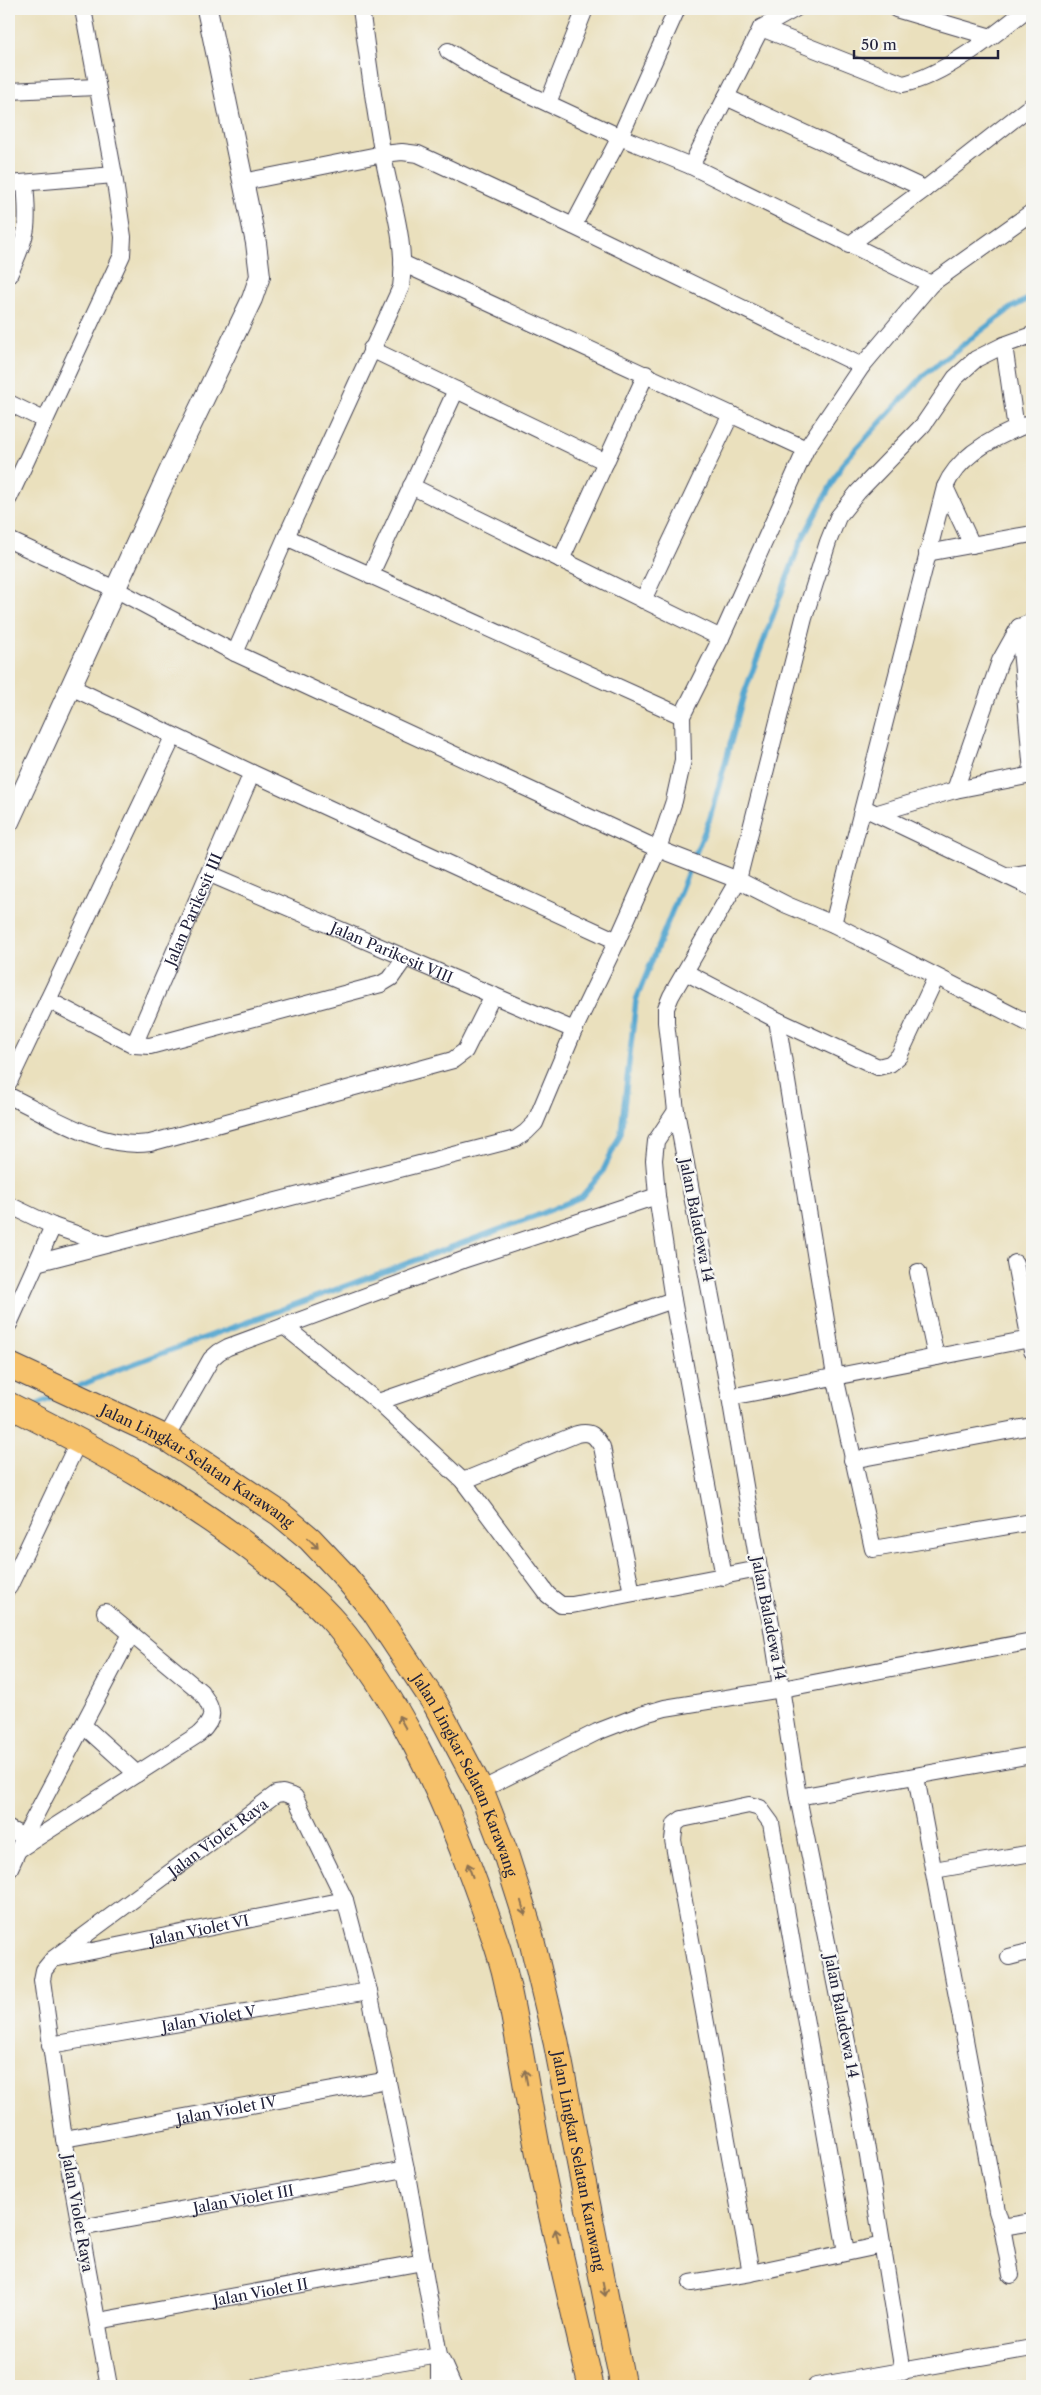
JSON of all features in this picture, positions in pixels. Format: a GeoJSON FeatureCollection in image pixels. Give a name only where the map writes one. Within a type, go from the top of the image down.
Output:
{"type":"FeatureCollection","features":[{"type":"Feature","properties":{"kind":"main road","name":"Jalan Lingkar Selatan Karawang"},"geometry":{"type":"LineString","coordinates":[[9,1365],[166,1438],[279,1513],[310,1539],[374,1611],[436,1704],[481,1790],[516,1883],[538,1962],[581,2164],[623,2386]]}},
{"type":"Feature","properties":{"kind":"main road","name":"Jalan Lingkar Selatan Karawang"},"geometry":{"type":"LineString","coordinates":[[9,1405],[79,1440],[163,1490],[226,1531],[297,1586],[334,1622],[386,1693],[434,1781],[461,1844],[503,1967],[519,2036],[540,2160],[591,2386]]}},
{"type":"Feature","properties":{"kind":"street"},"geometry":{"type":"LineString","coordinates":[[9,498],[122,255],[123,237],[114,175],[96,87],[83,9]]}},
{"type":"Feature","properties":{"kind":"street"},"geometry":{"type":"LineString","coordinates":[[9,822],[115,589],[252,299],[260,276],[256,243],[207,9]]}},
{"type":"Feature","properties":{"kind":"street"},"geometry":{"type":"LineString","coordinates":[[235,652],[371,349],[401,287],[402,263],[360,9]]}},
{"type":"Feature","properties":{"kind":"street"},"geometry":{"type":"LineString","coordinates":[[548,103],[584,9]]}},
{"type":"Feature","properties":{"kind":"street"},"geometry":{"type":"LineString","coordinates":[[573,226],[620,138],[677,9]]}},
{"type":"Feature","properties":{"kind":"street"},"geometry":{"type":"LineString","coordinates":[[691,166],[761,28],[795,9]]}},
{"type":"Feature","properties":{"kind":"street"},"geometry":{"type":"LineString","coordinates":[[896,9],[991,38]]}},
{"type":"Feature","properties":{"kind":"street"},"geometry":{"type":"LineString","coordinates":[[761,28],[903,84],[915,82],[936,72],[991,38],[1027,9]]}},
{"type":"Feature","properties":{"kind":"street"},"geometry":{"type":"LineString","coordinates":[[448,51],[487,75],[620,138],[691,166],[848,245],[931,284]]}},
{"type":"Feature","properties":{"kind":"street"},"geometry":{"type":"LineString","coordinates":[[9,91],[96,87]]}},
{"type":"Feature","properties":{"kind":"street"},"geometry":{"type":"LineString","coordinates":[[726,97],[925,189]]}},
{"type":"Feature","properties":{"kind":"street"},"geometry":{"type":"LineString","coordinates":[[848,245],[925,189],[1032,106]]}},
{"type":"Feature","properties":{"kind":"street"},"geometry":{"type":"LineString","coordinates":[[243,182],[383,154],[410,152],[418,154],[573,226],[618,250],[862,366]]}},
{"type":"Feature","properties":{"kind":"street"},"geometry":{"type":"LineString","coordinates":[[9,275],[23,244],[28,225],[17,184],[114,175]]}},
{"type":"Feature","properties":{"kind":"street"},"geometry":{"type":"LineString","coordinates":[[36,1263],[516,1138],[535,1123],[574,1030],[617,941],[658,848],[674,801],[683,760],[682,716],[721,638],[806,449],[862,366],[931,284],[1032,212]]}},
{"type":"Feature","properties":{"kind":"street"},"geometry":{"type":"LineString","coordinates":[[402,263],[806,449]]}},
{"type":"Feature","properties":{"kind":"street","name":"Jalan Baladewa 14"},"geometry":{"type":"LineString","coordinates":[[903,2372],[860,2107],[798,1797],[782,1689],[759,1569],[730,1397],[676,1111],[666,1008],[738,880],[804,618],[828,542],[838,517],[858,492],[923,425],[955,378],[976,359],[1032,334]]}},
{"type":"Feature","properties":{"kind":"street"},"geometry":{"type":"LineString","coordinates":[[1004,345],[1016,428]]}},
{"type":"Feature","properties":{"kind":"street"},"geometry":{"type":"LineString","coordinates":[[371,349],[606,462]]}},
{"type":"Feature","properties":{"kind":"street"},"geometry":{"type":"LineString","coordinates":[[561,560],[646,374]]}},
{"type":"Feature","properties":{"kind":"street"},"geometry":{"type":"LineString","coordinates":[[370,576],[456,390]]}},
{"type":"Feature","properties":{"kind":"street"},"geometry":{"type":"LineString","coordinates":[[9,404],[44,420]]}},
{"type":"Feature","properties":{"kind":"street"},"geometry":{"type":"LineString","coordinates":[[643,600],[731,414]]}},
{"type":"Feature","properties":{"kind":"street"},"geometry":{"type":"LineString","coordinates":[[833,924],[871,811],[927,553],[945,487],[951,473],[964,459],[1016,428],[1032,423]]}},
{"type":"Feature","properties":{"kind":"street"},"geometry":{"type":"LineString","coordinates":[[411,486],[721,638]]}},
{"type":"Feature","properties":{"kind":"street"},"geometry":{"type":"LineString","coordinates":[[945,487],[972,545]]}},
{"type":"Feature","properties":{"kind":"street"},"geometry":{"type":"LineString","coordinates":[[927,553],[1032,534]]}},
{"type":"Feature","properties":{"kind":"street"},"geometry":{"type":"LineString","coordinates":[[286,537],[682,716]]}},
{"type":"Feature","properties":{"kind":"street"},"geometry":{"type":"LineString","coordinates":[[10,545],[115,589],[235,652],[658,848],[738,880],[787,905],[833,924],[1032,1025]]}},
{"type":"Feature","properties":{"kind":"street"},"geometry":{"type":"LineString","coordinates":[[871,811],[1032,773],[1026,624]]}},
{"type":"Feature","properties":{"kind":"street"},"geometry":{"type":"LineString","coordinates":[[954,790],[1000,661],[1026,624]]}},
{"type":"Feature","properties":{"kind":"street"},"geometry":{"type":"LineString","coordinates":[[71,687],[252,773],[617,941]]}},
{"type":"Feature","properties":{"kind":"street"},"geometry":{"type":"LineString","coordinates":[[9,1082],[173,736]]}},
{"type":"Feature","properties":{"kind":"street","name":"Jalan Parikesit III"},"geometry":{"type":"LineString","coordinates":[[134,1045],[210,874],[252,773]]}},
{"type":"Feature","properties":{"kind":"street"},"geometry":{"type":"LineString","coordinates":[[871,811],[1032,888]]}},
{"type":"Feature","properties":{"kind":"street"},"geometry":{"type":"LineString","coordinates":[[1007,876],[1032,872]]}},
{"type":"Feature","properties":{"kind":"street","name":"Jalan Parikesit VIII"},"geometry":{"type":"LineString","coordinates":[[210,874],[574,1030]]}},
{"type":"Feature","properties":{"kind":"street"},"geometry":{"type":"LineString","coordinates":[[48,1000],[134,1045],[150,1046],[381,984],[391,978],[405,958]]}},
{"type":"Feature","properties":{"kind":"street"},"geometry":{"type":"LineString","coordinates":[[685,972],[777,1020],[878,1067],[890,1064],[899,1056],[936,977]]}},
{"type":"Feature","properties":{"kind":"street"},"geometry":{"type":"LineString","coordinates":[[9,1096],[101,1139],[125,1144],[150,1143],[453,1060],[465,1051],[493,995]]}},
{"type":"Feature","properties":{"kind":"street"},"geometry":{"type":"LineString","coordinates":[[777,1020],[835,1376],[873,1549],[1032,1522]]}},
{"type":"Feature","properties":{"kind":"street"},"geometry":{"type":"LineString","coordinates":[[676,1111],[656,1141],[654,1160],[657,1196],[673,1300],[724,1577]]}},
{"type":"Feature","properties":{"kind":"street"},"geometry":{"type":"LineString","coordinates":[[166,1438],[211,1359],[219,1352],[463,1260],[657,1196]]}},
{"type":"Feature","properties":{"kind":"street"},"geometry":{"type":"LineString","coordinates":[[9,1205],[53,1226],[104,1244]]}},
{"type":"Feature","properties":{"kind":"street"},"geometry":{"type":"LineString","coordinates":[[9,1324],[53,1226]]}},
{"type":"Feature","properties":{"kind":"street"},"geometry":{"type":"LineString","coordinates":[[730,1397],[936,1357],[1031,1345],[1015,1263]]}},
{"type":"Feature","properties":{"kind":"street"},"geometry":{"type":"LineString","coordinates":[[918,1272],[936,1357]]}},
{"type":"Feature","properties":{"kind":"street"},"geometry":{"type":"LineString","coordinates":[[378,1402],[673,1300]]}},
{"type":"Feature","properties":{"kind":"street"},"geometry":{"type":"LineString","coordinates":[[284,1326],[378,1402],[463,1481],[554,1601],[561,1605],[572,1606],[759,1569]]}},
{"type":"Feature","properties":{"kind":"street"},"geometry":{"type":"LineString","coordinates":[[852,1460],[1032,1426]]}},
{"type":"Feature","properties":{"kind":"street"},"geometry":{"type":"LineString","coordinates":[[463,1481],[577,1434],[588,1432],[596,1436],[602,1448],[632,1593]]}},
{"type":"Feature","properties":{"kind":"street"},"geometry":{"type":"LineString","coordinates":[[9,1587],[79,1440]]}},
{"type":"Feature","properties":{"kind":"street"},"geometry":{"type":"LineString","coordinates":[[21,1843],[137,1774],[199,1734],[212,1717],[209,1703],[201,1692],[104,1612]]}},
{"type":"Feature","properties":{"kind":"street"},"geometry":{"type":"LineString","coordinates":[[9,1870],[21,1843],[131,1634]]}},
{"type":"Feature","properties":{"kind":"street"},"geometry":{"type":"LineString","coordinates":[[481,1790],[597,1732],[665,1708],[782,1689],[1032,1642]]}},
{"type":"Feature","properties":{"kind":"street"},"geometry":{"type":"LineString","coordinates":[[84,1726],[137,1774]]}},
{"type":"Feature","properties":{"kind":"street"},"geometry":{"type":"LineString","coordinates":[[798,1797],[1032,1755]]}},
{"type":"Feature","properties":{"kind":"street"},"geometry":{"type":"LineString","coordinates":[[916,1777],[997,2211],[1011,2275]]}},
{"type":"Feature","properties":{"kind":"street","name":"Jalan Violet Raya"},"geometry":{"type":"LineString","coordinates":[[108,2386],[98,2321],[64,2139],[42,1980],[44,1970],[53,1959],[276,1794],[283,1793],[295,1797],[345,1900],[369,1991],[406,2169],[423,2262],[439,2355],[439,2386]]}},
{"type":"Feature","properties":{"kind":"street"},"geometry":{"type":"LineString","coordinates":[[751,2273],[672,1840],[675,1824],[682,1819],[749,1805],[760,1808],[771,1823],[846,2252]]}},
{"type":"Feature","properties":{"kind":"street"},"geometry":{"type":"LineString","coordinates":[[9,1829],[21,1843]]}},
{"type":"Feature","properties":{"kind":"street"},"geometry":{"type":"LineString","coordinates":[[934,1870],[1032,1853]]}},
{"type":"Feature","properties":{"kind":"street","name":"Jalan Violet VI"},"geometry":{"type":"LineString","coordinates":[[53,1959],[345,1900]]}},
{"type":"Feature","properties":{"kind":"street"},"geometry":{"type":"LineString","coordinates":[[1009,1957],[1032,1951]]}},
{"type":"Feature","properties":{"kind":"street","name":"Jalan Violet V"},"geometry":{"type":"LineString","coordinates":[[50,2045],[369,1991]]}},
{"type":"Feature","properties":{"kind":"street","name":"Jalan Violet IV"},"geometry":{"type":"LineString","coordinates":[[64,2139],[388,2080]]}},
{"type":"Feature","properties":{"kind":"street","name":"Jalan Violet III"},"geometry":{"type":"LineString","coordinates":[[80,2228],[406,2169]]}},
{"type":"Feature","properties":{"kind":"street"},"geometry":{"type":"LineString","coordinates":[[1002,2227],[1032,2222]]}},
{"type":"Feature","properties":{"kind":"street"},"geometry":{"type":"LineString","coordinates":[[691,2283],[751,2273],[883,2245]]}},
{"type":"Feature","properties":{"kind":"street","name":"Jalan Violet II"},"geometry":{"type":"LineString","coordinates":[[98,2321],[423,2262]]}},
{"type":"Feature","properties":{"kind":"street"},"geometry":{"type":"LineString","coordinates":[[816,2386],[1032,2348]]}},
{"type":"Feature","properties":{"kind":"street"},"geometry":{"type":"LineString","coordinates":[[259,2386],[439,2355]]}},
{"type":"Feature","properties":{"kind":"street","name":"Jalan Violet Raya"},"geometry":{"type":"LineString","coordinates":[[439,2355],[453,2386]]}},
{"type":"Feature","properties":{"kind":"waterway"},"geometry":{"type":"LineString","coordinates":[[75,1388],[114,1371],[536,1216],[581,1197],[602,1173],[621,1133],[636,1000],[710,818],[744,694],[800,543],[843,463],[925,374],[1011,308],[1032,297]]}},
{"type":"Feature","properties":{"kind":"waterway"},"geometry":{"type":"LineString","coordinates":[[31,1407],[57,1396]]}}]}
